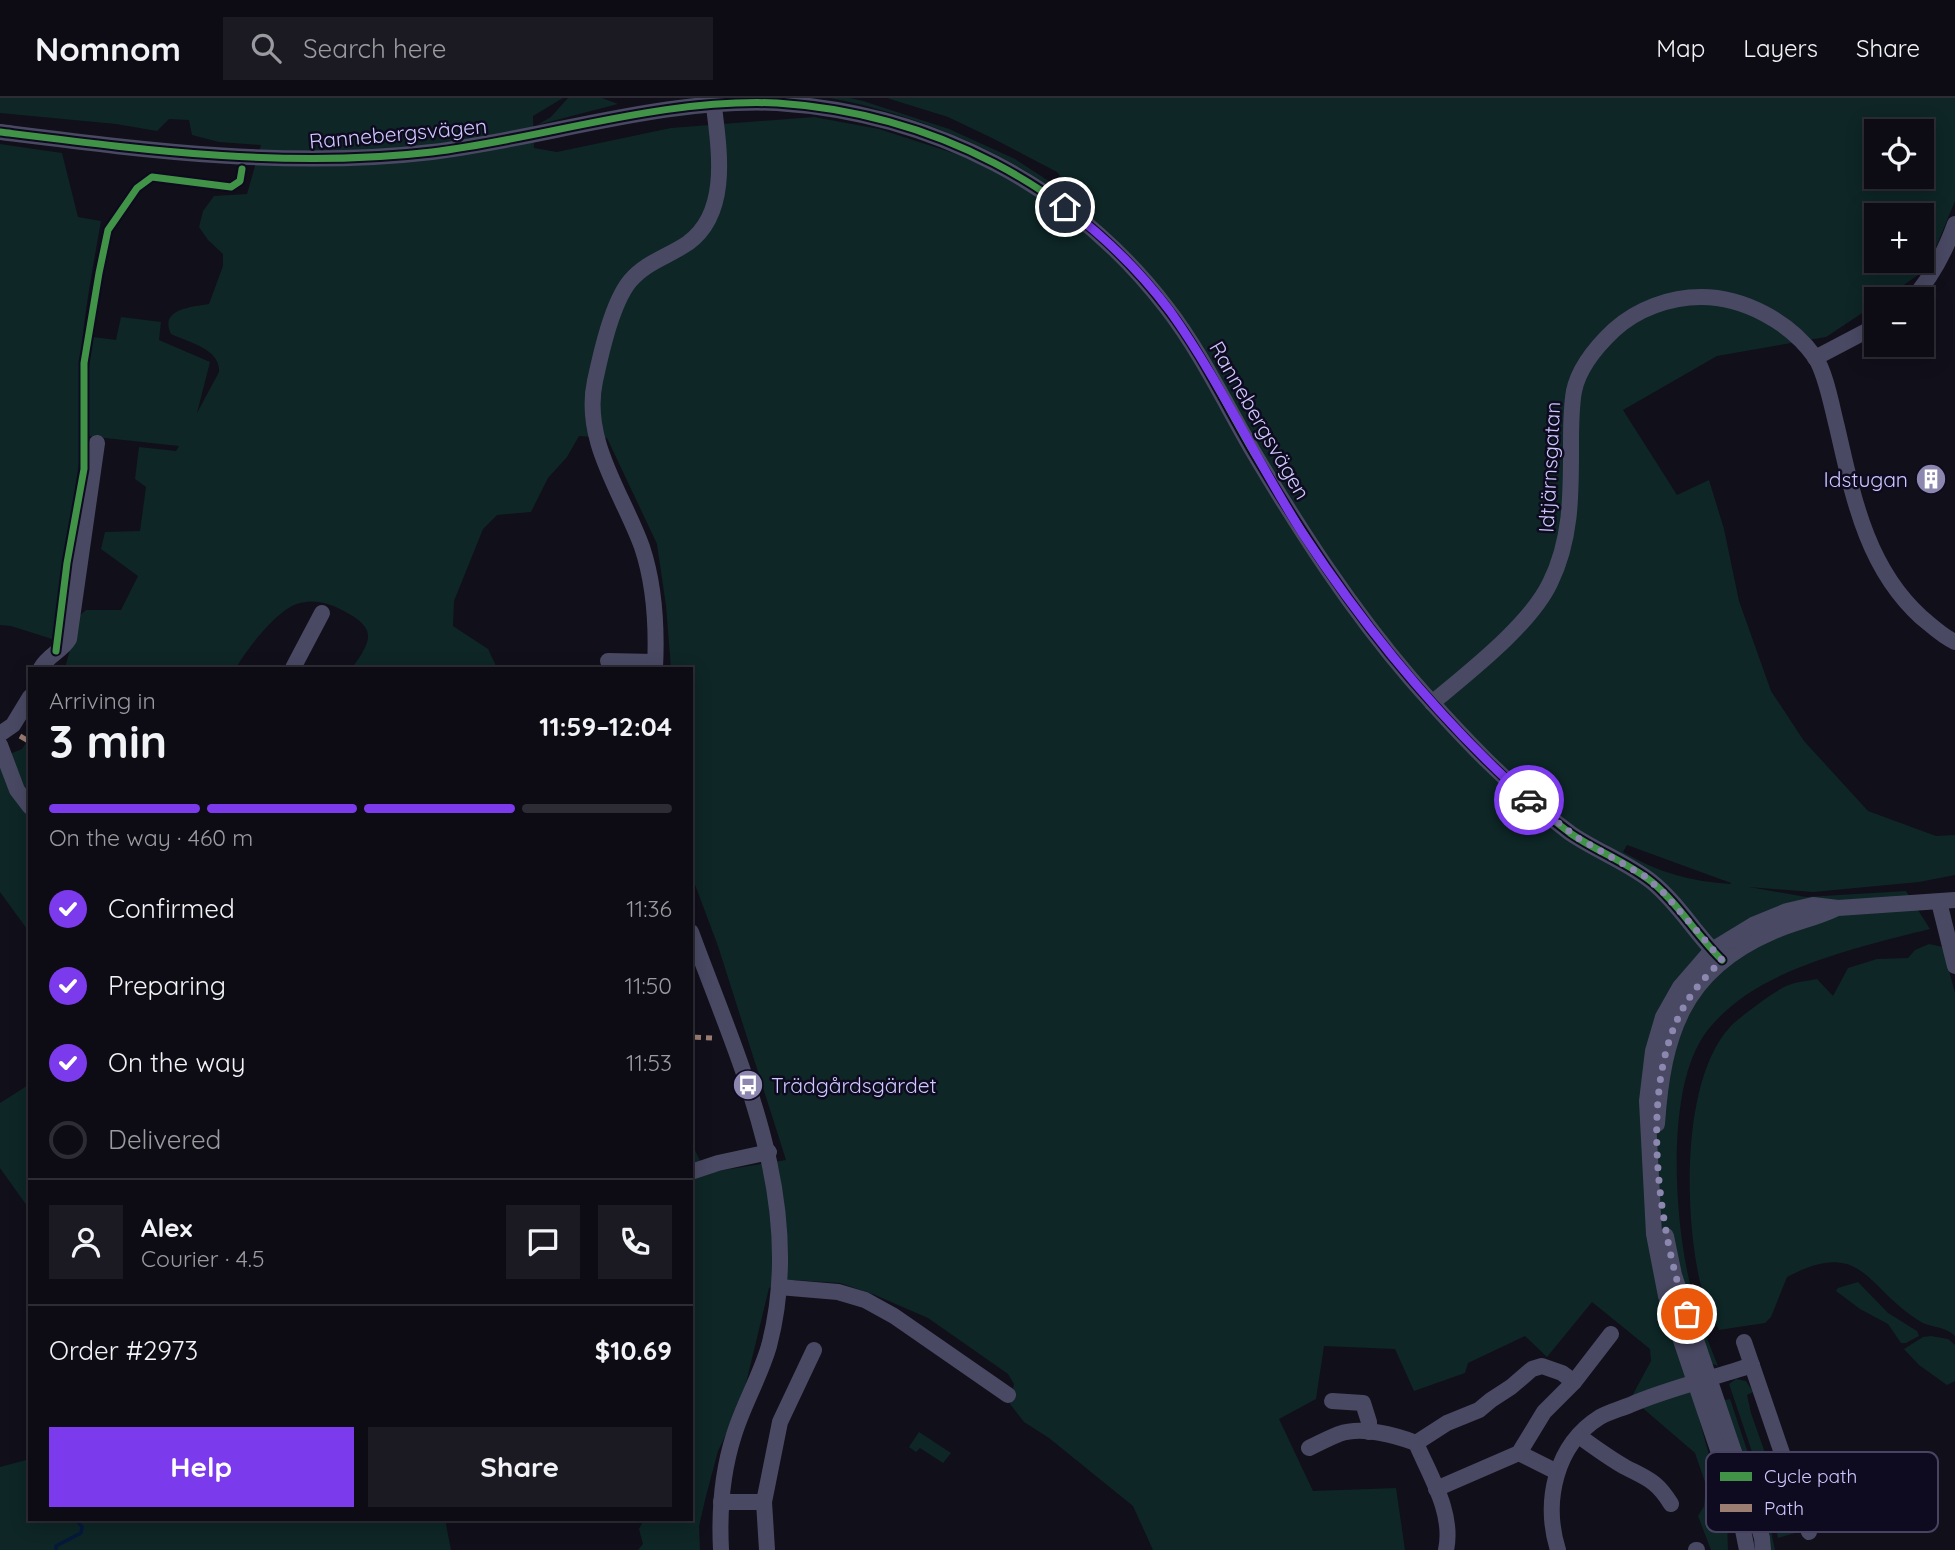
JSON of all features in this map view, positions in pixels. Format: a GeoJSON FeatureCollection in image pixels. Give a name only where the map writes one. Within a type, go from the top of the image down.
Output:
{"type":"FeatureCollection","features":[{"type":"Feature","properties":{"kind":"street","name":"Rannebergsvägen"},"geometry":{"type":"LineString","coordinates":[[0,132],[209,156],[254,159],[354,158],[430,152],[509,140],[713,101],[810,106],[864,115],[899,124],[993,161],[1045,192],[1085,222],[1119,252],[1169,311],[1324,565],[1373,632],[1432,702],[1487,760],[1534,804],[1578,838],[1646,877],[1717,955]]}},
{"type":"Feature","properties":{"kind":"street"},"geometry":{"type":"LineString","coordinates":[[608,661],[655,665],[654,607],[642,549],[611,479],[598,441],[593,407],[595,383],[620,298],[631,281],[658,259],[688,242],[701,231],[715,203],[718,186],[713,101]]}},
{"type":"Feature","properties":{"kind":"street"},"geometry":{"type":"LineString","coordinates":[[1921,287],[1947,247],[1955,224]]}},
{"type":"Feature","properties":{"kind":"street","name":"Idtjärnsgatan"},"geometry":{"type":"LineString","coordinates":[[1432,702],[1517,628],[1541,602],[1552,580],[1568,536],[1574,389],[1584,366],[1603,341],[1623,322],[1643,310],[1674,300],[1710,297],[1730,301],[1772,318],[1815,358],[1833,410],[1857,511],[1874,555],[1887,579],[1913,609],[1955,642]]}},
{"type":"Feature","properties":{"kind":"street"},"geometry":{"type":"LineString","coordinates":[[1815,358],[1864,332]]}},
{"type":"Feature","properties":{"kind":"street"},"geometry":{"type":"LineString","coordinates":[[42,667],[47,658],[65,645],[70,633],[97,443]]}},
{"type":"Feature","properties":{"kind":"street"},"geometry":{"type":"LineString","coordinates":[[294,667],[322,613]]}},
{"type":"Feature","properties":{"kind":"street"},"geometry":{"type":"LineString","coordinates":[[0,734],[13,725],[28,699]]}},
{"type":"Feature","properties":{"kind":"street"},"geometry":{"type":"LineString","coordinates":[[0,745],[17,790],[28,804]]}},
{"type":"Feature","properties":{"kind":"street"},"geometry":{"type":"LineString","coordinates":[[1722,1452],[1667,1248],[1659,1185],[1657,1126],[1661,1077],[1674,1026],[1717,955],[1754,925],[1787,911],[1813,905],[1838,908],[1947,901],[1955,966]]}},
{"type":"Feature","properties":{"kind":"street"},"geometry":{"type":"LineString","coordinates":[[693,937],[748,1085],[769,1152],[779,1227],[779,1287],[769,1346],[734,1434],[726,1463],[720,1502],[721,1550]]}},
{"type":"Feature","properties":{"kind":"street"},"geometry":{"type":"LineString","coordinates":[[693,1171],[769,1152]]}},
{"type":"Feature","properties":{"kind":"street"},"geometry":{"type":"LineString","coordinates":[[779,1287],[838,1292],[865,1300],[894,1316],[1008,1395]]}},
{"type":"Feature","properties":{"kind":"street"},"geometry":{"type":"LineString","coordinates":[[1436,1489],[1519,1453],[1544,1412],[1574,1382],[1611,1335]]}},
{"type":"Feature","properties":{"kind":"street"},"geometry":{"type":"LineString","coordinates":[[1744,1342],[1782,1452]]}},
{"type":"Feature","properties":{"kind":"street"},"geometry":{"type":"LineString","coordinates":[[767,1550],[764,1503],[780,1422],[814,1350]]}},
{"type":"Feature","properties":{"kind":"street"},"geometry":{"type":"LineString","coordinates":[[1558,1550],[1552,1519],[1557,1472],[1570,1445],[1579,1436],[1600,1418],[1653,1395],[1752,1365]]}},
{"type":"Feature","properties":{"kind":"street"},"geometry":{"type":"LineString","coordinates":[[1416,1443],[1447,1423],[1479,1410],[1531,1369],[1542,1366],[1562,1373],[1574,1382]]}},
{"type":"Feature","properties":{"kind":"street"},"geometry":{"type":"LineString","coordinates":[[1702,1381],[1730,1452]]}},
{"type":"Feature","properties":{"kind":"street"},"geometry":{"type":"LineString","coordinates":[[1332,1401],[1363,1403],[1369,1432]]}},
{"type":"Feature","properties":{"kind":"street"},"geometry":{"type":"LineString","coordinates":[[1309,1448],[1342,1433],[1369,1432],[1416,1443],[1446,1513],[1449,1537],[1446,1550]]}},
{"type":"Feature","properties":{"kind":"street"},"geometry":{"type":"LineString","coordinates":[[1579,1436],[1625,1467],[1648,1477],[1661,1488],[1671,1504]]}},
{"type":"Feature","properties":{"kind":"street"},"geometry":{"type":"LineString","coordinates":[[1519,1453],[1557,1472]]}},
{"type":"Feature","properties":{"kind":"street"},"geometry":{"type":"LineString","coordinates":[[720,1502],[764,1503]]}},
{"type":"Feature","properties":{"kind":"street"},"geometry":{"type":"LineString","coordinates":[[1743,1532],[1747,1550]]}},
{"type":"Feature","properties":{"kind":"street"},"geometry":{"type":"LineString","coordinates":[[1759,1532],[1763,1550]]}},
{"type":"Feature","properties":{"kind":"green space"},"geometry":{"type":"Polygon","coordinates":[[[0,98],[563,98],[533,116],[534,148],[557,152],[671,128],[814,117],[879,129],[984,163],[1053,190],[1005,160],[932,126],[880,109],[830,98],[863,101],[949,129],[1015,159],[1058,187],[1066,183],[1057,172],[994,139],[948,117],[887,98],[1955,98],[1955,201],[1934,252],[1934,203],[1864,203],[1864,273],[1921,273],[1901,287],[1864,287],[1864,312],[1826,337],[1717,356],[1623,410],[1677,495],[1709,480],[1724,529],[1739,601],[1771,691],[1804,741],[1868,811],[1936,836],[1955,835],[1955,875],[1919,882],[1813,892],[1749,887],[1806,897],[1906,891],[1930,929],[1810,963],[1765,983],[1740,999],[1715,1021],[1701,1040],[1689,1066],[1678,1134],[1679,1209],[1689,1278],[1698,1314],[1718,1366],[1708,1362],[1697,1411],[1708,1452],[1706,1452],[1706,1485],[1695,1453],[1631,1398],[1651,1361],[1650,1349],[1592,1302],[1547,1357],[1525,1336],[1468,1363],[1465,1373],[1414,1391],[1395,1349],[1324,1346],[1316,1399],[1279,1419],[1313,1491],[1396,1488],[1405,1550],[1153,1550],[1133,1506],[1049,1438],[1024,1422],[1010,1404],[1014,1384],[1008,1374],[928,1318],[840,1283],[794,1280],[769,1288],[741,1404],[718,1451],[706,1496],[699,1526],[700,1550],[638,1550],[643,1544],[639,1529],[643,1521],[693,1521],[693,1146],[706,1173],[786,1160],[718,946],[693,879],[693,667],[671,667],[657,544],[607,438],[579,436],[567,457],[548,478],[531,512],[497,515],[483,529],[454,601],[453,626],[488,649],[497,667],[353,667],[367,642],[366,629],[353,616],[322,602],[311,601],[292,606],[283,612],[255,641],[237,667],[65,667],[79,616],[86,610],[121,610],[138,576],[101,549],[105,532],[140,531],[146,487],[135,479],[139,447],[176,451],[179,446],[87,436],[86,388],[93,337],[116,340],[121,317],[161,322],[159,340],[210,362],[197,413],[219,372],[218,364],[215,357],[202,347],[171,334],[169,319],[179,311],[209,304],[223,266],[223,254],[199,227],[203,211],[214,196],[247,194],[261,145],[219,142],[192,135],[189,120],[169,119],[157,131],[116,124],[0,113],[0,98]],[[1627,845],[1623,852],[1675,875],[1702,881],[1731,883],[1627,845]]]}},
{"type":"Feature","properties":{"kind":"green space"},"geometry":{"type":"Polygon","coordinates":[[[568,98],[602,98],[618,104],[537,125],[551,117],[568,98]]]}},
{"type":"Feature","properties":{"kind":"green space"},"geometry":{"type":"Polygon","coordinates":[[[0,144],[62,153],[78,217],[101,221],[81,360],[79,388],[82,444],[52,639],[0,625],[0,144]]]}},
{"type":"Feature","properties":{"kind":"green space"},"geometry":{"type":"Polygon","coordinates":[[[28,740],[28,930],[0,892],[0,758],[22,749],[28,740]]]}},
{"type":"Feature","properties":{"kind":"green space"},"geometry":{"type":"Polygon","coordinates":[[[1929,944],[1943,947],[1955,993],[1955,1336],[1947,1330],[1921,1322],[1902,1309],[1862,1272],[1833,1262],[1813,1266],[1787,1277],[1771,1317],[1765,1323],[1719,1330],[1702,1290],[1692,1228],[1690,1191],[1694,1116],[1702,1081],[1714,1051],[1734,1023],[1786,986],[1817,979],[1833,996],[1848,968],[1877,959],[1908,958],[1915,950],[1929,944]]]}},
{"type":"Feature","properties":{"kind":"green space"},"geometry":{"type":"Polygon","coordinates":[[[28,1085],[28,1207],[0,1168],[0,1103],[28,1085]]]}},
{"type":"Feature","properties":{"kind":"green space"},"geometry":{"type":"Polygon","coordinates":[[[1858,1282],[1888,1313],[1917,1331],[1919,1336],[1901,1343],[1888,1324],[1860,1309],[1836,1291],[1858,1282]]]}},
{"type":"Feature","properties":{"kind":"green space"},"geometry":{"type":"Polygon","coordinates":[[[1923,1337],[1948,1339],[1955,1345],[1955,1381],[1947,1385],[1919,1365],[1904,1349],[1923,1337]]]}},
{"type":"Feature","properties":{"kind":"green space"},"geometry":{"type":"Polygon","coordinates":[[[1736,1379],[1746,1381],[1753,1392],[1747,1395],[1765,1452],[1752,1452],[1729,1384],[1736,1379]]]}},
{"type":"Feature","properties":{"kind":"green space"},"geometry":{"type":"Polygon","coordinates":[[[1730,1399],[1748,1452],[1737,1452],[1721,1401],[1730,1399]]]}},
{"type":"Feature","properties":{"kind":"green space"},"geometry":{"type":"Polygon","coordinates":[[[919,1432],[951,1453],[943,1463],[920,1448],[916,1452],[909,1447],[919,1432]]]}},
{"type":"Feature","properties":{"kind":"green space"},"geometry":{"type":"Polygon","coordinates":[[[28,1460],[28,1521],[445,1521],[451,1550],[0,1550],[0,1467],[28,1460]]]}},
{"type":"Feature","properties":{"kind":"green space"},"geometry":{"type":"Polygon","coordinates":[[[1706,1485],[1706,1532],[1727,1532],[1728,1550],[1711,1550],[1698,1516],[1704,1506],[1706,1485]]]}},
{"type":"Feature","properties":{"kind":"green space"},"geometry":{"type":"Polygon","coordinates":[[[1763,1532],[1771,1532],[1775,1550],[1769,1550],[1763,1532]]]}},
{"type":"Feature","properties":{"kind":"green space"},"geometry":{"type":"Polygon","coordinates":[[[1777,1532],[1798,1532],[1778,1538],[1777,1532]]]}},
{"type":"Feature","properties":{"kind":"waterway"},"geometry":{"type":"LineString","coordinates":[[56,1550],[56,1546],[81,1533],[82,1527],[78,1521]]}},
{"type":"Feature","properties":{"kind":"marked path"},"geometry":{"type":"LineString","coordinates":[[20,736],[28,741]]}},
{"type":"Feature","properties":{"kind":"marked path"},"geometry":{"type":"LineString","coordinates":[[693,1037],[712,1038]]}},
{"type":"Feature","properties":{"kind":"cycle path"},"geometry":{"type":"LineString","coordinates":[[0,132],[216,155],[324,159],[378,157],[475,146],[603,120],[690,107],[777,103],[834,110],[890,122],[943,140],[995,163],[1043,192],[1088,225],[1130,264],[1167,308],[1191,342],[1254,453],[1328,569],[1389,652],[1448,720],[1486,760],[1548,816],[1570,833],[1652,882],[1671,900],[1722,960]]}},
{"type":"Feature","properties":{"kind":"cycle path"},"geometry":{"type":"LineString","coordinates":[[56,651],[67,563],[84,469],[84,363],[108,230],[137,188],[152,177],[231,187],[240,181],[242,169]]}},
{"type":"Feature","properties":{"kind":"way so far"},"geometry":{"type":"LineString","coordinates":[[1529,800],[1578,838],[1646,877],[1664,893],[1722,960],[1707,975],[1682,1009],[1671,1035],[1661,1077],[1657,1126],[1659,1185],[1667,1248],[1687,1314]]}},
{"type":"Feature","properties":{"kind":"place","name":"Idstugan"},"geometry":{"type":"Point","coordinates":[1931,479]}},
{"type":"Feature","properties":{"kind":"place","name":"Trädgårdsgärdet"},"geometry":{"type":"Point","coordinates":[748,1085]}},
{"type":"Feature","properties":{"kind":"route"},"geometry":{"type":"LineString","coordinates":[[1065,207],[1119,252],[1169,311],[1194,348],[1303,533],[1340,589],[1373,632],[1450,722],[1529,800]]}}]}
